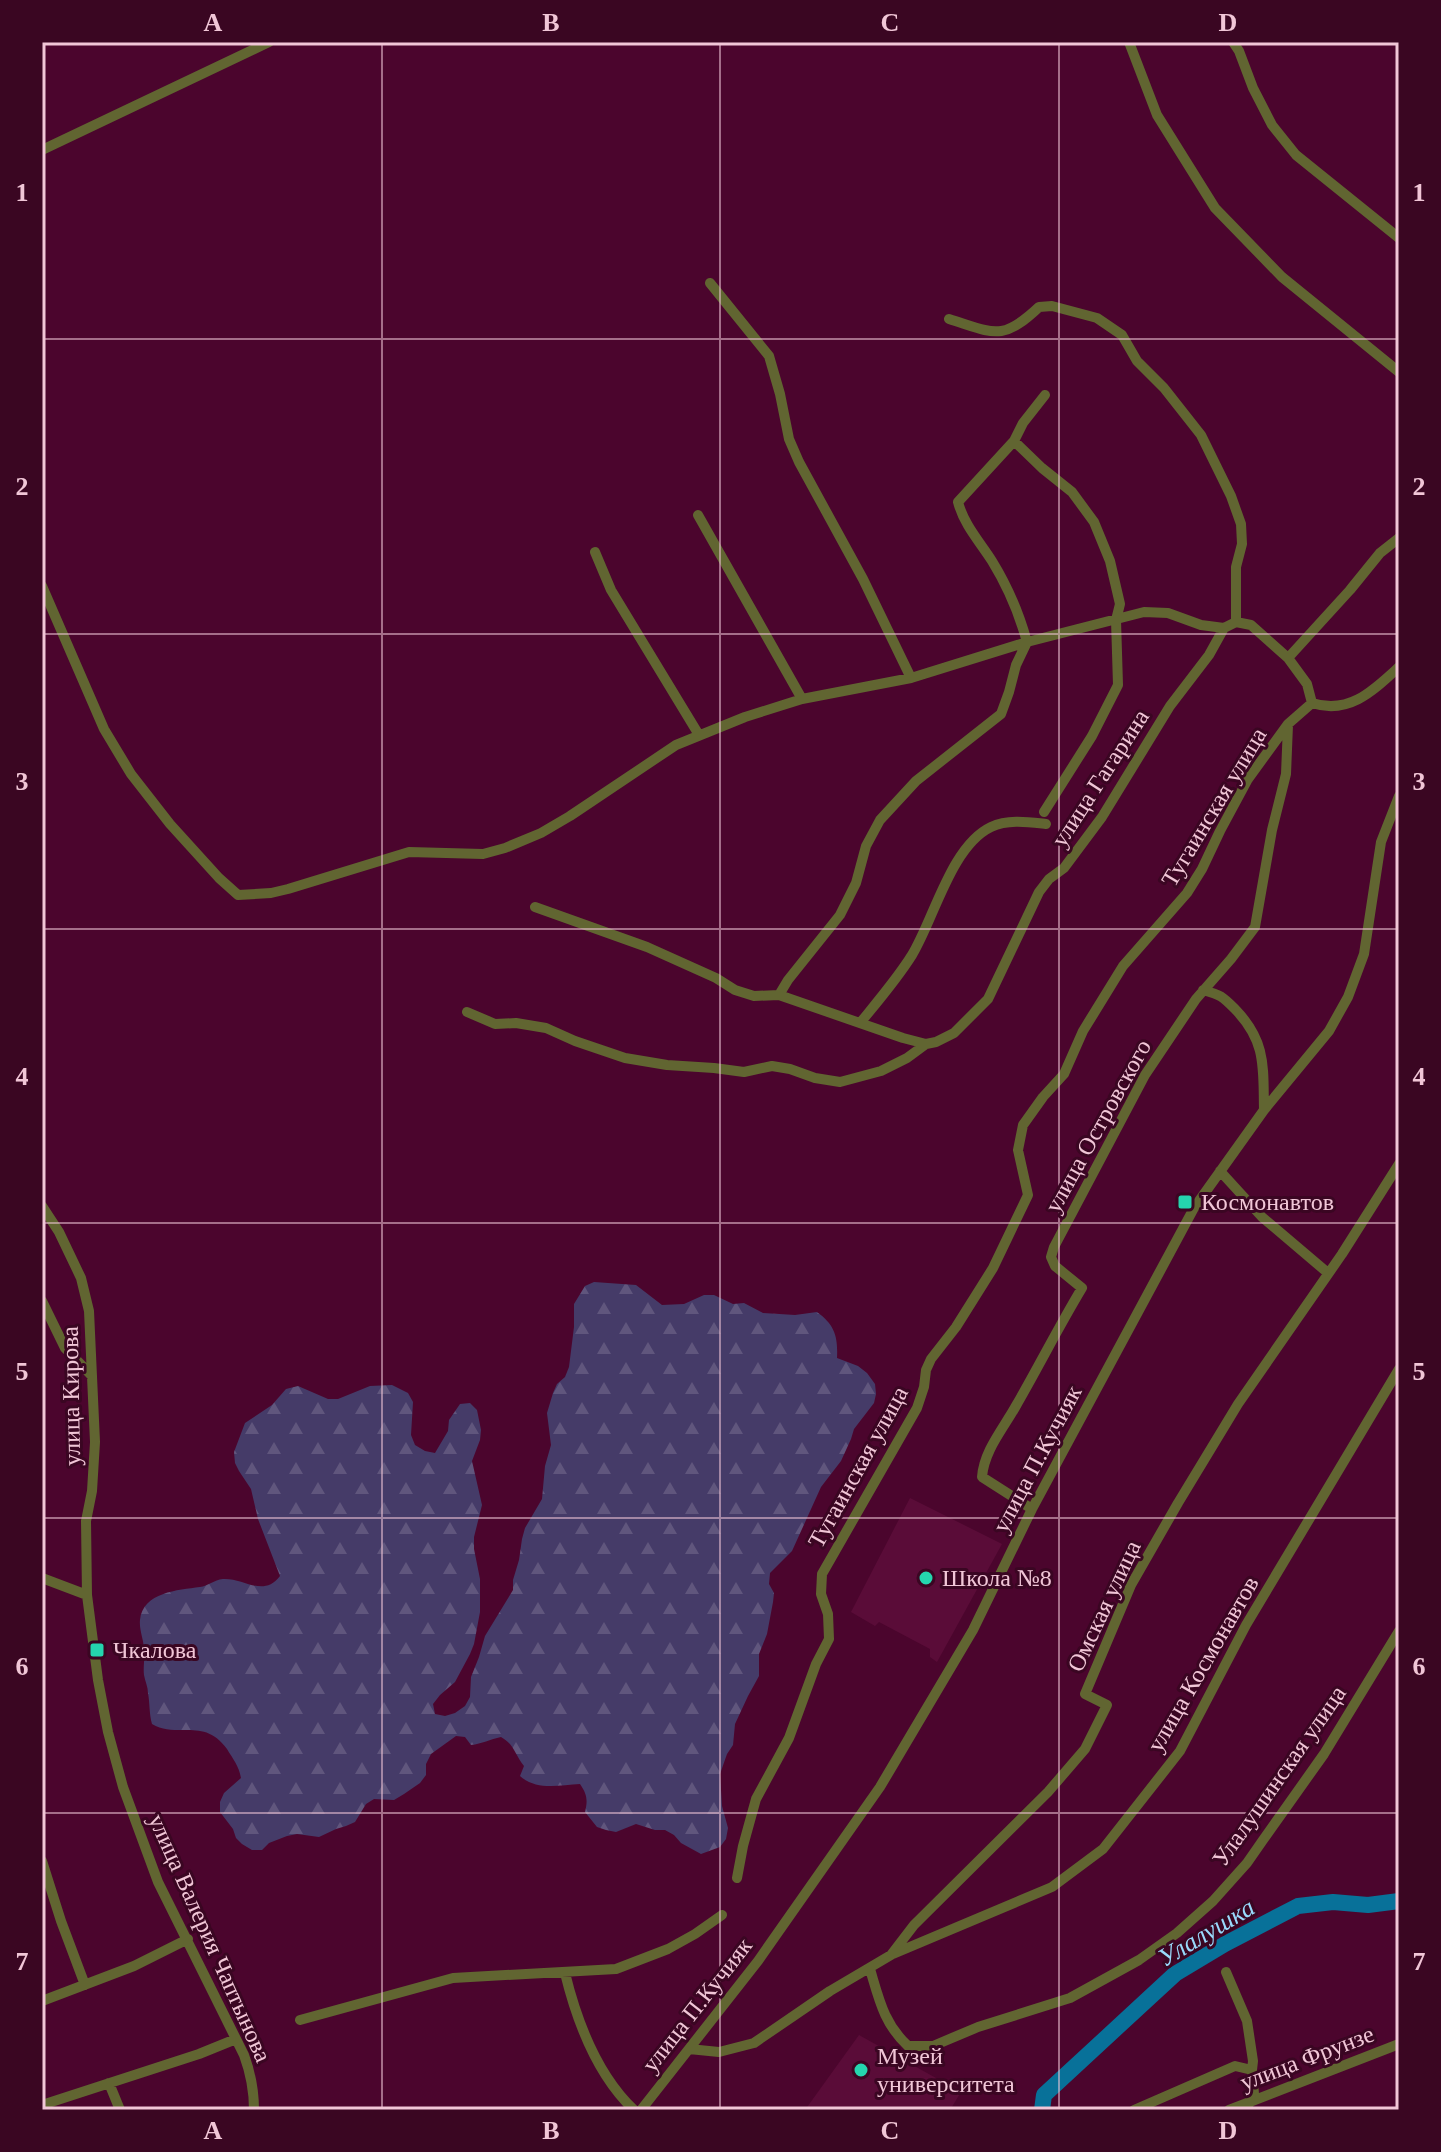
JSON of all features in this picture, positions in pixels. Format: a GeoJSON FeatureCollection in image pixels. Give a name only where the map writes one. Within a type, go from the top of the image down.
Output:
{"type":"FeatureCollection","features":[{"type":"Feature","properties":{"kind":"street"},"geometry":{"type":"LineString","coordinates":[[42,150],[269,42]]}},
{"type":"Feature","properties":{"kind":"street"},"geometry":{"type":"LineString","coordinates":[[1129,42],[1157,115],[1215,208],[1282,277],[1399,372]]}},
{"type":"Feature","properties":{"kind":"street"},"geometry":{"type":"LineString","coordinates":[[1233,42],[1272,125],[1296,155],[1398,237]]}},
{"type":"Feature","properties":{"kind":"street"},"geometry":{"type":"LineString","coordinates":[[710,283],[769,356],[789,439],[799,462],[863,579],[911,678]]}},
{"type":"Feature","properties":{"kind":"street"},"geometry":{"type":"LineString","coordinates":[[949,319],[991,332],[1002,332],[1039,307],[1052,306],[1097,318],[1122,335],[1137,361],[1164,388],[1201,435],[1231,496],[1241,524],[1242,544],[1236,567],[1236,622]]}},
{"type":"Feature","properties":{"kind":"street"},"geometry":{"type":"LineString","coordinates":[[779,995],[840,915],[856,883],[866,846],[880,820],[916,781],[1001,714],[1016,665],[1027,642],[1022,621],[1006,586],[961,515],[958,502],[1014,441],[1023,423],[1045,395]]}},
{"type":"Feature","properties":{"kind":"street"},"geometry":{"type":"LineString","coordinates":[[1014,441],[1072,492],[1094,522],[1110,561],[1120,604],[1116,620],[1118,685],[1092,736],[1044,812]]}},
{"type":"Feature","properties":{"kind":"street"},"geometry":{"type":"LineString","coordinates":[[698,515],[802,699]]}},
{"type":"Feature","properties":{"kind":"street"},"geometry":{"type":"LineString","coordinates":[[1288,658],[1380,553],[1399,538]]}},
{"type":"Feature","properties":{"kind":"street"},"geometry":{"type":"LineString","coordinates":[[595,552],[611,590],[699,735]]}},
{"type":"Feature","properties":{"kind":"street"},"geometry":{"type":"LineString","coordinates":[[42,586],[104,729],[131,774],[170,824],[238,895],[288,889],[409,852],[483,854],[505,848],[541,833],[570,816],[676,745],[745,717],[802,699],[911,678],[1027,642],[1144,612],[1168,613],[1201,625],[1224,628],[1236,622],[1251,625],[1288,658],[1307,684],[1312,703],[1325,707],[1357,701],[1399,667]]}},
{"type":"Feature","properties":{"kind":"street","name":"улица Гагарина"},"geometry":{"type":"LineString","coordinates":[[467,1012],[495,1024],[516,1023],[546,1028],[625,1058],[667,1065],[744,1072],[772,1066],[840,1082],[881,1071],[907,1058],[926,1044],[954,1033],[988,999],[1039,892],[1049,879],[1064,868],[1102,817],[1170,706],[1209,655],[1224,628]]}},
{"type":"Feature","properties":{"kind":"street","name":"Тугаинская улица"},"geometry":{"type":"LineString","coordinates":[[737,1878],[756,1799],[789,1738],[816,1664],[829,1639],[828,1614],[821,1594],[822,1574],[917,1408],[931,1359],[956,1327],[993,1268],[1028,1195],[1018,1150],[1023,1125],[1064,1074],[1083,1031],[1123,966],[1187,893],[1248,779],[1288,724],[1312,703]]}},
{"type":"Feature","properties":{"kind":"street","name":"улица Островского"},"geometry":{"type":"LineString","coordinates":[[1032,1509],[982,1477],[983,1461],[1082,1288],[1055,1266],[1051,1257],[1054,1247],[1145,1075],[1203,990],[1255,927],[1272,830],[1286,774],[1288,724]]}},
{"type":"Feature","properties":{"kind":"street","name":"улица П.Кучияк"},"geometry":{"type":"LineString","coordinates":[[641,2110],[758,1961],[880,1787],[973,1630],[1032,1509],[1194,1208],[1264,1110],[1329,1031],[1348,997],[1364,954],[1381,842],[1399,796]]}},
{"type":"Feature","properties":{"kind":"street"},"geometry":{"type":"LineString","coordinates":[[860,1023],[913,953],[941,890],[971,842],[992,827],[1021,821],[1046,824]]}},
{"type":"Feature","properties":{"kind":"street"},"geometry":{"type":"LineString","coordinates":[[535,907],[647,947],[716,978],[735,990],[754,996],[779,995],[926,1044]]}},
{"type":"Feature","properties":{"kind":"street"},"geometry":{"type":"LineString","coordinates":[[1203,990],[1221,995],[1246,1020],[1259,1042],[1264,1110]]}},
{"type":"Feature","properties":{"kind":"street","name":"Омская улица"},"geometry":{"type":"LineString","coordinates":[[689,2049],[719,2052],[754,2043],[830,1991],[891,1955],[914,1925],[1048,1792],[1085,1749],[1107,1705],[1085,1694],[1131,1585],[1238,1404],[1342,1254],[1399,1164]]}},
{"type":"Feature","properties":{"kind":"street"},"geometry":{"type":"LineString","coordinates":[[1220,1171],[1262,1217],[1328,1273]]}},
{"type":"Feature","properties":{"kind":"street","name":"улица Кирова"},"geometry":{"type":"LineString","coordinates":[[42,1206],[59,1232],[81,1278],[89,1311],[95,1442],[92,1491],[86,1521],[87,1595]]}},
{"type":"Feature","properties":{"kind":"street"},"geometry":{"type":"LineString","coordinates":[[42,1301],[65,1348],[92,1376]]}},
{"type":"Feature","properties":{"kind":"street","name":"улица Космонавтов"},"geometry":{"type":"LineString","coordinates":[[891,1955],[1052,1887],[1103,1849],[1180,1751],[1246,1625],[1399,1369]]}},
{"type":"Feature","properties":{"kind":"street"},"geometry":{"type":"LineString","coordinates":[[42,1578],[87,1595]]}},
{"type":"Feature","properties":{"kind":"street","name":"улица Валерия Чаптынова"},"geometry":{"type":"LineString","coordinates":[[87,1595],[98,1680],[123,1787],[158,1882],[251,2074],[254,2110]]}},
{"type":"Feature","properties":{"kind":"street","name":"Улалушинская улица"},"geometry":{"type":"LineString","coordinates":[[870,1969],[883,2013],[895,2034],[908,2046],[933,2046],[978,2027],[1070,1998],[1139,1960],[1177,1933],[1213,1901],[1247,1863],[1324,1754],[1399,1631]]}},
{"type":"Feature","properties":{"kind":"street"},"geometry":{"type":"LineString","coordinates":[[42,1861],[85,1985]]}},
{"type":"Feature","properties":{"kind":"street"},"geometry":{"type":"LineString","coordinates":[[300,2020],[453,1978],[616,1969],[668,1949],[722,1915]]}},
{"type":"Feature","properties":{"kind":"street"},"geometry":{"type":"LineString","coordinates":[[42,2001],[134,1966],[188,1939]]}},
{"type":"Feature","properties":{"kind":"street"},"geometry":{"type":"LineString","coordinates":[[1226,1972],[1247,2021],[1254,2094],[1249,2105]]}},
{"type":"Feature","properties":{"kind":"street"},"geometry":{"type":"LineString","coordinates":[[565,1973],[570,1996],[596,2061],[619,2096],[634,2110]]}},
{"type":"Feature","properties":{"kind":"street"},"geometry":{"type":"LineString","coordinates":[[42,2105],[236,2039]]}},
{"type":"Feature","properties":{"kind":"street","name":"улица Фрунзе"},"geometry":{"type":"LineString","coordinates":[[1229,2110],[1249,2105],[1399,2044]]}},
{"type":"Feature","properties":{"kind":"street"},"geometry":{"type":"LineString","coordinates":[[1134,2110],[1235,2066],[1252,2070]]}},
{"type":"Feature","properties":{"kind":"street"},"geometry":{"type":"LineString","coordinates":[[109,2083],[120,2110]]}},
{"type":"Feature","properties":{"kind":"shaded area","name":"Школа №8"},"geometry":{"type":"Polygon","coordinates":[[[910,1498],[1002,1544],[937,1662],[930,1657],[930,1649],[879,1622],[875,1626],[851,1612],[910,1498]]]}},
{"type":"Feature","properties":{"kind":"shaded area"},"geometry":{"type":"Polygon","coordinates":[[[859,2035],[961,2092],[950,2110],[805,2110],[859,2035]]]}},
{"type":"Feature","properties":{"kind":"green space"},"geometry":{"type":"Polygon","coordinates":[[[594,1282],[636,1285],[662,1305],[684,1304],[704,1295],[714,1295],[733,1304],[744,1303],[763,1313],[795,1315],[817,1312],[834,1332],[837,1358],[858,1366],[875,1384],[874,1403],[854,1429],[841,1461],[821,1487],[792,1551],[770,1573],[769,1584],[774,1593],[767,1634],[759,1654],[759,1676],[735,1724],[733,1745],[720,1774],[722,1806],[728,1828],[726,1839],[720,1847],[701,1854],[665,1830],[636,1824],[616,1832],[597,1827],[585,1812],[586,1797],[580,1784],[534,1784],[520,1776],[524,1766],[512,1746],[501,1737],[471,1745],[465,1737],[456,1736],[431,1754],[426,1764],[426,1775],[420,1783],[394,1800],[374,1799],[366,1804],[355,1822],[319,1837],[287,1836],[269,1843],[262,1850],[252,1850],[242,1844],[220,1812],[224,1793],[241,1778],[227,1749],[218,1739],[200,1731],[171,1730],[152,1724],[140,1620],[148,1603],[163,1594],[223,1579],[267,1586],[280,1576],[258,1519],[251,1489],[235,1463],[234,1452],[245,1423],[272,1405],[286,1389],[298,1386],[328,1399],[338,1399],[370,1386],[392,1385],[408,1393],[413,1402],[411,1435],[415,1445],[435,1453],[448,1431],[449,1420],[460,1404],[470,1403],[477,1410],[481,1430],[472,1461],[482,1505],[474,1537],[480,1579],[480,1612],[470,1654],[455,1682],[433,1704],[435,1714],[445,1716],[455,1713],[465,1706],[470,1697],[471,1677],[485,1636],[513,1590],[525,1528],[542,1499],[545,1466],[551,1445],[547,1413],[557,1384],[565,1377],[569,1367],[574,1304],[585,1286],[594,1282]]]}},
{"type":"Feature","properties":{"kind":"waterway","name":"Улалушка"},"geometry":{"type":"LineString","coordinates":[[1042,2110],[1044,2095],[1175,1974],[1225,1944],[1298,1906],[1333,1902],[1368,1905],[1399,1901]]}},
{"type":"Feature","properties":{"kind":"place","name":"Космонавтов"},"geometry":{"type":"Point","coordinates":[1185,1202]}},
{"type":"Feature","properties":{"kind":"place","name":"Школа №8"},"geometry":{"type":"Point","coordinates":[926,1578]}},
{"type":"Feature","properties":{"kind":"place","name":"Чкалова"},"geometry":{"type":"Point","coordinates":[97,1650]}},
{"type":"Feature","properties":{"kind":"place","name":"Музей университета"},"geometry":{"type":"Point","coordinates":[861,2070]}}]}
